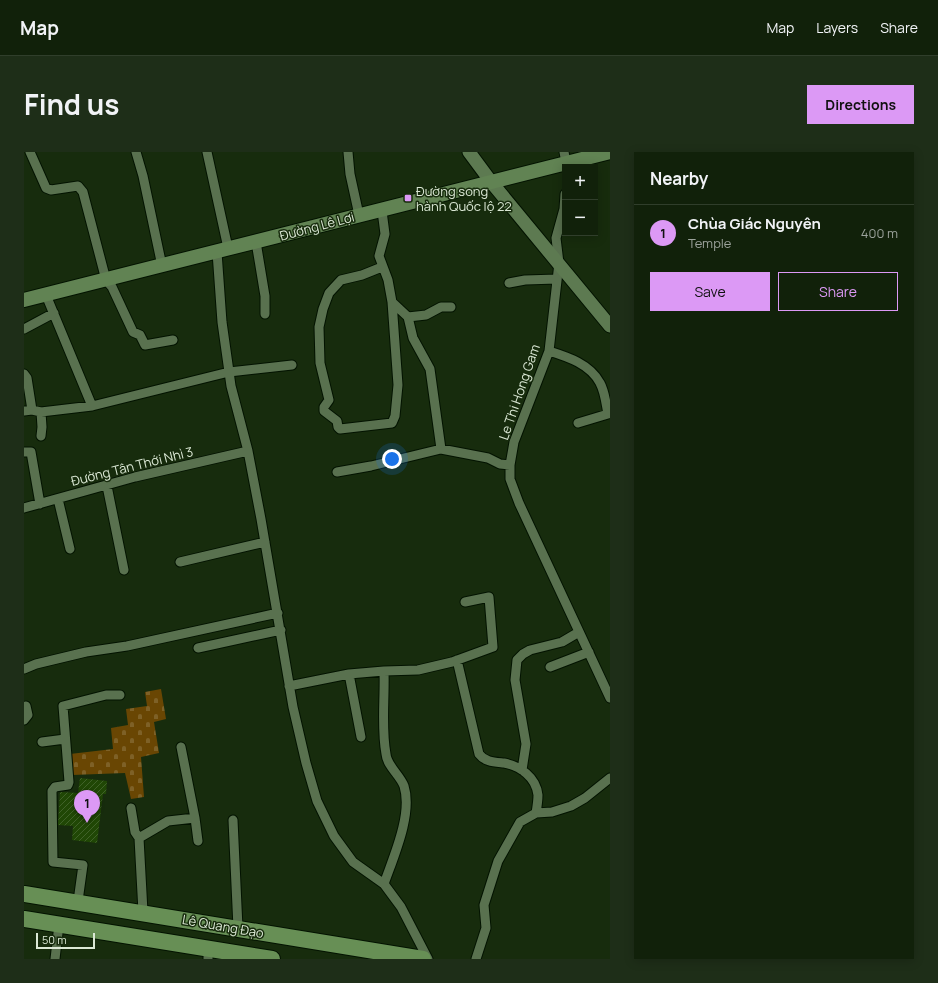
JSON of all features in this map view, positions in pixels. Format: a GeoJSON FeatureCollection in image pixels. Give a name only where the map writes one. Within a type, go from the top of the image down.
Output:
{"type":"FeatureCollection","features":[{"type":"Feature","properties":{"kind":"highway","name":"Lê Quang Đạo"},"geometry":{"type":"LineString","coordinates":[[24,894],[143,912],[423,959]]}},
{"type":"Feature","properties":{"kind":"highway","name":"Lê Quang Đạo"},"geometry":{"type":"LineString","coordinates":[[24,902],[362,959]]}},
{"type":"Feature","properties":{"kind":"highway","name":"Lê Quang Đạo"},"geometry":{"type":"LineString","coordinates":[[24,919],[265,958]]}},
{"type":"Feature","properties":{"kind":"highway"},"geometry":{"type":"LineString","coordinates":[[24,928],[211,958]]}},
{"type":"Feature","properties":{"kind":"main road","name":"Đường Lê Lợi"},"geometry":{"type":"LineString","coordinates":[[24,300],[359,215],[492,183],[566,160],[610,152]]}},
{"type":"Feature","properties":{"kind":"street"},"geometry":{"type":"LineString","coordinates":[[30,152],[46,188],[51,190],[78,186],[83,192],[106,280],[112,287],[133,332],[140,335],[144,345],[173,340]]}},
{"type":"Feature","properties":{"kind":"street"},"geometry":{"type":"LineString","coordinates":[[136,152],[143,176],[162,266]]}},
{"type":"Feature","properties":{"kind":"street"},"geometry":{"type":"LineString","coordinates":[[207,152],[223,250],[222,322],[229,372],[248,451],[281,630],[289,686],[306,763],[317,801],[334,836],[354,862],[384,884],[401,907],[428,959]]}},
{"type":"Feature","properties":{"kind":"street"},"geometry":{"type":"LineString","coordinates":[[348,152],[350,174],[359,215]]}},
{"type":"Feature","properties":{"kind":"street"},"geometry":{"type":"LineString","coordinates":[[469,152],[492,183],[610,326]]}},
{"type":"Feature","properties":{"kind":"street","name":"Le Thi Hong Gam"},"geometry":{"type":"LineString","coordinates":[[565,200],[564,209],[556,238],[559,263],[549,351],[514,442],[510,465],[510,479],[519,503],[610,698]]}},
{"type":"Feature","properties":{"kind":"street"},"geometry":{"type":"LineString","coordinates":[[382,210],[385,234],[379,256],[392,302],[398,385],[395,420],[390,423],[340,429],[337,421],[324,411],[324,407],[328,400],[320,363],[319,327],[323,309],[329,293],[341,280],[362,275],[382,267]]}},
{"type":"Feature","properties":{"kind":"street"},"geometry":{"type":"LineString","coordinates":[[256,242],[264,296],[265,314]]}},
{"type":"Feature","properties":{"kind":"street"},"geometry":{"type":"LineString","coordinates":[[509,283],[525,280],[557,280]]}},
{"type":"Feature","properties":{"kind":"street"},"geometry":{"type":"LineString","coordinates":[[46,295],[92,406]]}},
{"type":"Feature","properties":{"kind":"street"},"geometry":{"type":"LineString","coordinates":[[392,302],[408,318],[413,338],[429,364],[432,374],[441,449]]}},
{"type":"Feature","properties":{"kind":"street"},"geometry":{"type":"LineString","coordinates":[[408,318],[426,315],[442,307],[451,307]]}},
{"type":"Feature","properties":{"kind":"street"},"geometry":{"type":"LineString","coordinates":[[24,329],[54,313]]}},
{"type":"Feature","properties":{"kind":"street"},"geometry":{"type":"LineString","coordinates":[[549,351],[580,363],[592,372],[601,384],[608,414],[578,423]]}},
{"type":"Feature","properties":{"kind":"street"},"geometry":{"type":"LineString","coordinates":[[32,411],[92,406],[229,372],[292,365]]}},
{"type":"Feature","properties":{"kind":"street"},"geometry":{"type":"LineString","coordinates":[[24,374],[27,378],[32,411],[42,427],[41,436]]}},
{"type":"Feature","properties":{"kind":"street"},"geometry":{"type":"LineString","coordinates":[[337,472],[371,466],[441,449],[448,449],[510,465]]}},
{"type":"Feature","properties":{"kind":"street","name":"Đường Tân Thới Nhì 3"},"geometry":{"type":"LineString","coordinates":[[24,508],[135,477],[248,451]]}},
{"type":"Feature","properties":{"kind":"street"},"geometry":{"type":"LineString","coordinates":[[24,452],[30,452],[40,504]]}},
{"type":"Feature","properties":{"kind":"street"},"geometry":{"type":"LineString","coordinates":[[107,486],[124,570]]}},
{"type":"Feature","properties":{"kind":"street"},"geometry":{"type":"LineString","coordinates":[[58,499],[70,549]]}},
{"type":"Feature","properties":{"kind":"street"},"geometry":{"type":"LineString","coordinates":[[180,562],[265,542]]}},
{"type":"Feature","properties":{"kind":"street"},"geometry":{"type":"LineString","coordinates":[[289,686],[349,674],[418,670],[457,660],[493,647],[489,597],[465,602]]}},
{"type":"Feature","properties":{"kind":"street"},"geometry":{"type":"LineString","coordinates":[[24,669],[36,664],[86,652],[127,646],[278,613]]}},
{"type":"Feature","properties":{"kind":"street"},"geometry":{"type":"LineString","coordinates":[[198,648],[281,630]]}},
{"type":"Feature","properties":{"kind":"street"},"geometry":{"type":"LineString","coordinates":[[522,770],[526,744],[515,680],[517,660],[522,654],[530,650],[562,642],[579,632]]}},
{"type":"Feature","properties":{"kind":"street"},"geometry":{"type":"LineString","coordinates":[[550,668],[589,652]]}},
{"type":"Feature","properties":{"kind":"street"},"geometry":{"type":"LineString","coordinates":[[457,660],[479,754],[482,758],[490,762],[516,765],[522,770],[533,782],[538,794],[536,813]]}},
{"type":"Feature","properties":{"kind":"street"},"geometry":{"type":"LineString","coordinates":[[384,671],[383,728],[386,756],[400,778],[404,787],[405,797],[405,817],[397,847],[384,884]]}},
{"type":"Feature","properties":{"kind":"street"},"geometry":{"type":"LineString","coordinates":[[349,674],[361,736]]}},
{"type":"Feature","properties":{"kind":"street"},"geometry":{"type":"LineString","coordinates":[[78,902],[83,865],[53,862],[52,791],[55,787],[68,785],[63,706],[106,695],[120,695]]}},
{"type":"Feature","properties":{"kind":"street"},"geometry":{"type":"LineString","coordinates":[[24,720],[28,715],[26,706]]}},
{"type":"Feature","properties":{"kind":"street"},"geometry":{"type":"LineString","coordinates":[[42,742],[65,739]]}},
{"type":"Feature","properties":{"kind":"street"},"geometry":{"type":"LineString","coordinates":[[181,747],[198,841]]}},
{"type":"Feature","properties":{"kind":"street"},"geometry":{"type":"LineString","coordinates":[[476,959],[486,928],[484,905],[498,861],[520,822],[536,813],[571,806],[585,798],[610,778]]}},
{"type":"Feature","properties":{"kind":"street"},"geometry":{"type":"LineString","coordinates":[[131,808],[135,832],[139,838],[143,912]]}},
{"type":"Feature","properties":{"kind":"street"},"geometry":{"type":"LineString","coordinates":[[139,838],[168,821],[195,818]]}},
{"type":"Feature","properties":{"kind":"street"},"geometry":{"type":"LineString","coordinates":[[234,820],[238,928]]}},
{"type":"Feature","properties":{"kind":"street"},"geometry":{"type":"LineString","coordinates":[[55,959],[58,933]]}},
{"type":"Feature","properties":{"kind":"green space"},"geometry":{"type":"Polygon","coordinates":[[[161,689],[166,719],[154,722],[159,753],[141,757],[144,797],[131,799],[125,773],[72,775],[70,754],[113,749],[111,728],[128,725],[126,709],[147,706],[145,692],[161,689]]]}},
{"type":"Feature","properties":{"kind":"building"},"geometry":{"type":"Polygon","coordinates":[[[80,778],[107,781],[106,794],[103,794],[97,843],[72,840],[73,826],[58,825],[60,792],[78,793],[80,778]]]}},
{"type":"Feature","properties":{"kind":"place","name":"Đường song hành Quốc lộ 22"},"geometry":{"type":"Point","coordinates":[408,198]}},
{"type":"Feature","properties":{"kind":"place","name":"Chùa Giác Nguyên"},"geometry":{"type":"Point","coordinates":[87,823]}}]}
